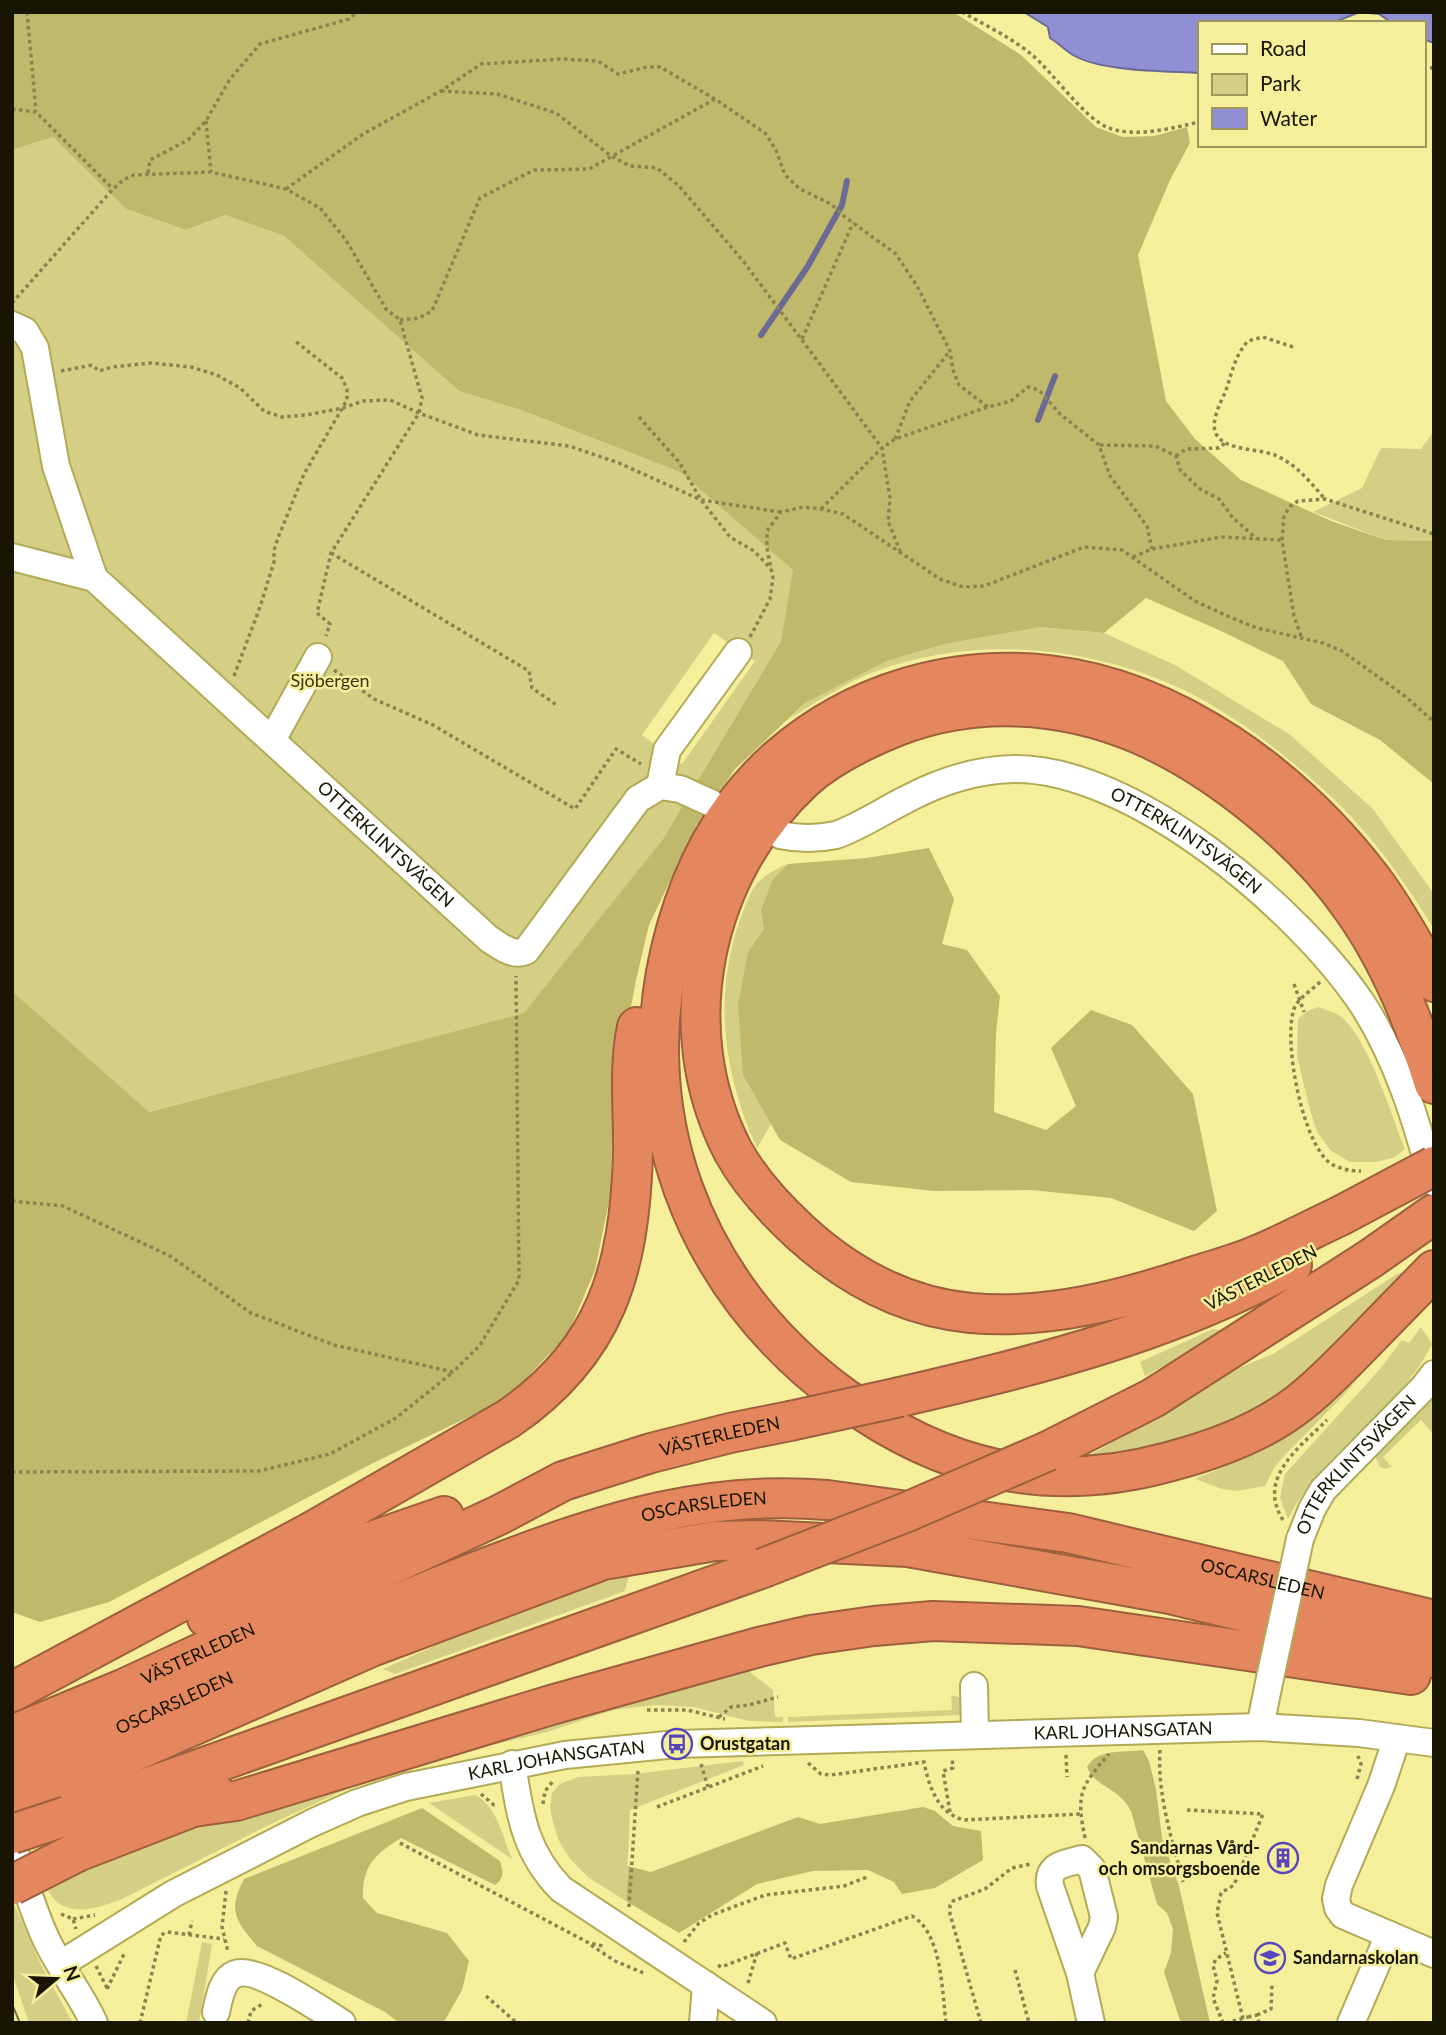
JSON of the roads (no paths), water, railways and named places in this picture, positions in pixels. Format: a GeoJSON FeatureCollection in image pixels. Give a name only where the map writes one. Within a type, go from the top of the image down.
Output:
{"type":"FeatureCollection","features":[{"type":"Feature","properties":{"kind":"highway"},"geometry":{"type":"LineString","coordinates":[[1434,982],[1372,879],[1326,825],[1275,779],[1219,739],[1157,706],[1101,686],[1051,676],[1017,673],[975,674],[918,684],[874,699],[822,726],[766,769],[733,807],[709,845],[684,903],[664,983],[658,1041],[659,1076],[667,1127],[689,1200],[714,1258],[757,1318],[800,1364],[877,1422],[939,1452],[985,1467],[1048,1477],[1096,1476],[1144,1469],[1238,1439],[1281,1416],[1321,1385],[1434,1270]]}},
{"type":"Feature","properties":{"kind":"highway"},"geometry":{"type":"LineString","coordinates":[[1434,1084],[1400,994],[1355,911],[1330,878],[1261,813],[1204,769],[1173,750],[1114,724],[1079,714],[1014,706],[967,709],[918,718],[854,746],[807,776],[767,819],[746,850],[727,885],[704,960],[700,1021],[703,1062],[721,1124],[751,1179],[775,1209],[828,1258],[885,1291],[937,1308],[1001,1315],[1057,1310],[1111,1301],[1257,1256],[1353,1235],[1434,1166]]}},
{"type":"Feature","properties":{"kind":"highway"},"geometry":{"type":"LineString","coordinates":[[12,1692],[277,1551],[508,1419],[529,1404],[569,1365],[583,1348],[607,1306],[624,1250],[633,1155],[632,1089],[635,1036],[653,956],[668,921],[684,903]]}},
{"type":"Feature","properties":{"kind":"highway","name":"VÄSTERLEDEN"},"geometry":{"type":"LineString","coordinates":[[613,1622],[907,1512],[1048,1451],[1153,1398],[1353,1235],[1434,1173]]}},
{"type":"Feature","properties":{"kind":"highway","name":"VÄSTERLEDEN"},"geometry":{"type":"LineString","coordinates":[[32,1757],[40,1693],[207,1618],[337,1553],[500,1496],[563,1481],[651,1453],[1023,1368],[1148,1330],[1271,1277],[1353,1235],[1434,1213]]}},
{"type":"Feature","properties":{"kind":"highway","name":"OSCARSLEDEN"},"geometry":{"type":"LineString","coordinates":[[12,1802],[32,1757],[144,1717],[446,1584],[558,1540],[639,1515],[737,1500],[827,1500],[1068,1533],[1434,1620]]}},
{"type":"Feature","properties":{"kind":"highway","name":"OSCARSLEDEN"},"geometry":{"type":"LineString","coordinates":[[32,1757],[371,1647],[590,1564],[715,1541],[761,1540],[908,1547],[1170,1594],[1434,1658]]}},
{"type":"Feature","properties":{"kind":"highway"},"geometry":{"type":"LineString","coordinates":[[193,1807],[236,1801],[551,1705],[759,1647],[874,1626],[933,1621],[1078,1626],[1434,1679]]}},
{"type":"Feature","properties":{"kind":"highway"},"geometry":{"type":"LineString","coordinates":[[12,1834],[32,1757],[613,1622]]}},
{"type":"Feature","properties":{"kind":"highway"},"geometry":{"type":"LineString","coordinates":[[12,1885],[77,1852],[193,1807],[244,1781],[613,1622]]}},
{"type":"Feature","properties":{"kind":"highway"},"geometry":{"type":"LineString","coordinates":[[12,1868],[77,1852]]}},
{"type":"Feature","properties":{"kind":"street"},"geometry":{"type":"LineString","coordinates":[[12,325],[25,331],[35,348],[56,466],[94,578]]}},
{"type":"Feature","properties":{"kind":"street"},"geometry":{"type":"LineString","coordinates":[[12,556],[94,578]]}},
{"type":"Feature","properties":{"kind":"street","name":"OTTERKLINTSVÄGEN"},"geometry":{"type":"LineString","coordinates":[[94,578],[471,923],[501,947],[517,953],[526,951],[638,799],[661,779]]}},
{"type":"Feature","properties":{"kind":"street"},"geometry":{"type":"LineString","coordinates":[[711,803],[661,779],[667,750],[738,652]]}},
{"type":"Feature","properties":{"kind":"street"},"geometry":{"type":"LineString","coordinates":[[272,740],[318,657]]}},
{"type":"Feature","properties":{"kind":"street","name":"OTTERKLINTSVÄGEN"},"geometry":{"type":"LineString","coordinates":[[780,835],[798,838],[836,835],[933,786],[962,777],[1011,769],[1057,774],[1092,785],[1168,823],[1245,878],[1283,912],[1314,943],[1363,1005],[1394,1060],[1415,1119],[1434,1186]]}},
{"type":"Feature","properties":{"kind":"street","name":"OTTERKLINTSVÄGEN"},"geometry":{"type":"LineString","coordinates":[[1260,1727],[1296,1532],[1323,1490],[1434,1374]]}},
{"type":"Feature","properties":{"kind":"street"},"geometry":{"type":"LineString","coordinates":[[974,1686],[975,1734]]}},
{"type":"Feature","properties":{"kind":"street","name":"KARL JOHANSGATAN"},"geometry":{"type":"LineString","coordinates":[[64,1971],[173,1894],[312,1823],[357,1803],[406,1787],[512,1764],[607,1749],[677,1744],[1260,1727],[1434,1743]]}},
{"type":"Feature","properties":{"kind":"street"},"geometry":{"type":"LineString","coordinates":[[1397,1738],[1389,1765],[1341,1879],[1336,1899],[1343,1915],[1434,1954]]}},
{"type":"Feature","properties":{"kind":"street"},"geometry":{"type":"LineString","coordinates":[[512,1764],[518,1800],[533,1853],[544,1872],[561,1889],[631,1933],[709,1973],[763,2023]]}},
{"type":"Feature","properties":{"kind":"street"},"geometry":{"type":"LineString","coordinates":[[12,1843],[28,1896],[48,1942],[82,1996],[94,2023]]}},
{"type":"Feature","properties":{"kind":"street"},"geometry":{"type":"LineString","coordinates":[[1080,1973],[1102,1927],[1104,1917],[1092,1869],[1082,1859],[1060,1866],[1051,1871],[1049,1877],[1080,1973],[1091,2023]]}},
{"type":"Feature","properties":{"kind":"street"},"geometry":{"type":"LineString","coordinates":[[1351,2023],[1389,1935]]}},
{"type":"Feature","properties":{"kind":"street"},"geometry":{"type":"LineString","coordinates":[[64,1971],[82,2023]]}},
{"type":"Feature","properties":{"kind":"street"},"geometry":{"type":"LineString","coordinates":[[216,2012],[223,1986],[234,1975],[248,1972],[265,1978],[342,2023]]}},
{"type":"Feature","properties":{"kind":"street"},"geometry":{"type":"LineString","coordinates":[[703,2023],[709,1973]]}},
{"type":"Feature","properties":{"kind":"water"},"geometry":{"type":"Polygon","coordinates":[[[1024,12],[1360,12],[1337,21],[1198,21],[1198,73],[1134,70],[1085,61],[1050,38],[1048,27],[1024,12]]]}},
{"type":"Feature","properties":{"kind":"water"},"geometry":{"type":"Polygon","coordinates":[[[1360,12],[1434,12],[1434,43],[1425,40],[1425,21],[1389,21],[1379,14],[1360,12]]]}},
{"type":"Feature","properties":{"kind":"waterway"},"geometry":{"type":"LineString","coordinates":[[761,335],[808,266],[842,205],[847,181]]}},
{"type":"Feature","properties":{"kind":"waterway"},"geometry":{"type":"LineString","coordinates":[[1038,420],[1055,376]]}},
{"type":"Feature","properties":{"kind":"tram line"},"geometry":{"type":"LineString","coordinates":[[12,2004],[20,2023]]}},
{"type":"Feature","properties":{"kind":"place","name":"Orustgatan"},"geometry":{"type":"Point","coordinates":[677,1744]}},
{"type":"Feature","properties":{"kind":"place","name":"Sandarnas Vård- och omsorgsboende"},"geometry":{"type":"Point","coordinates":[1283,1858]}},
{"type":"Feature","properties":{"kind":"place","name":"Sandarnaskolan"},"geometry":{"type":"Point","coordinates":[1270,1958]}},
{"type":"Feature","properties":{"kind":"park label","name":"Sjöbergen"},"geometry":{"type":"Point","coordinates":[330,681]}}]}
